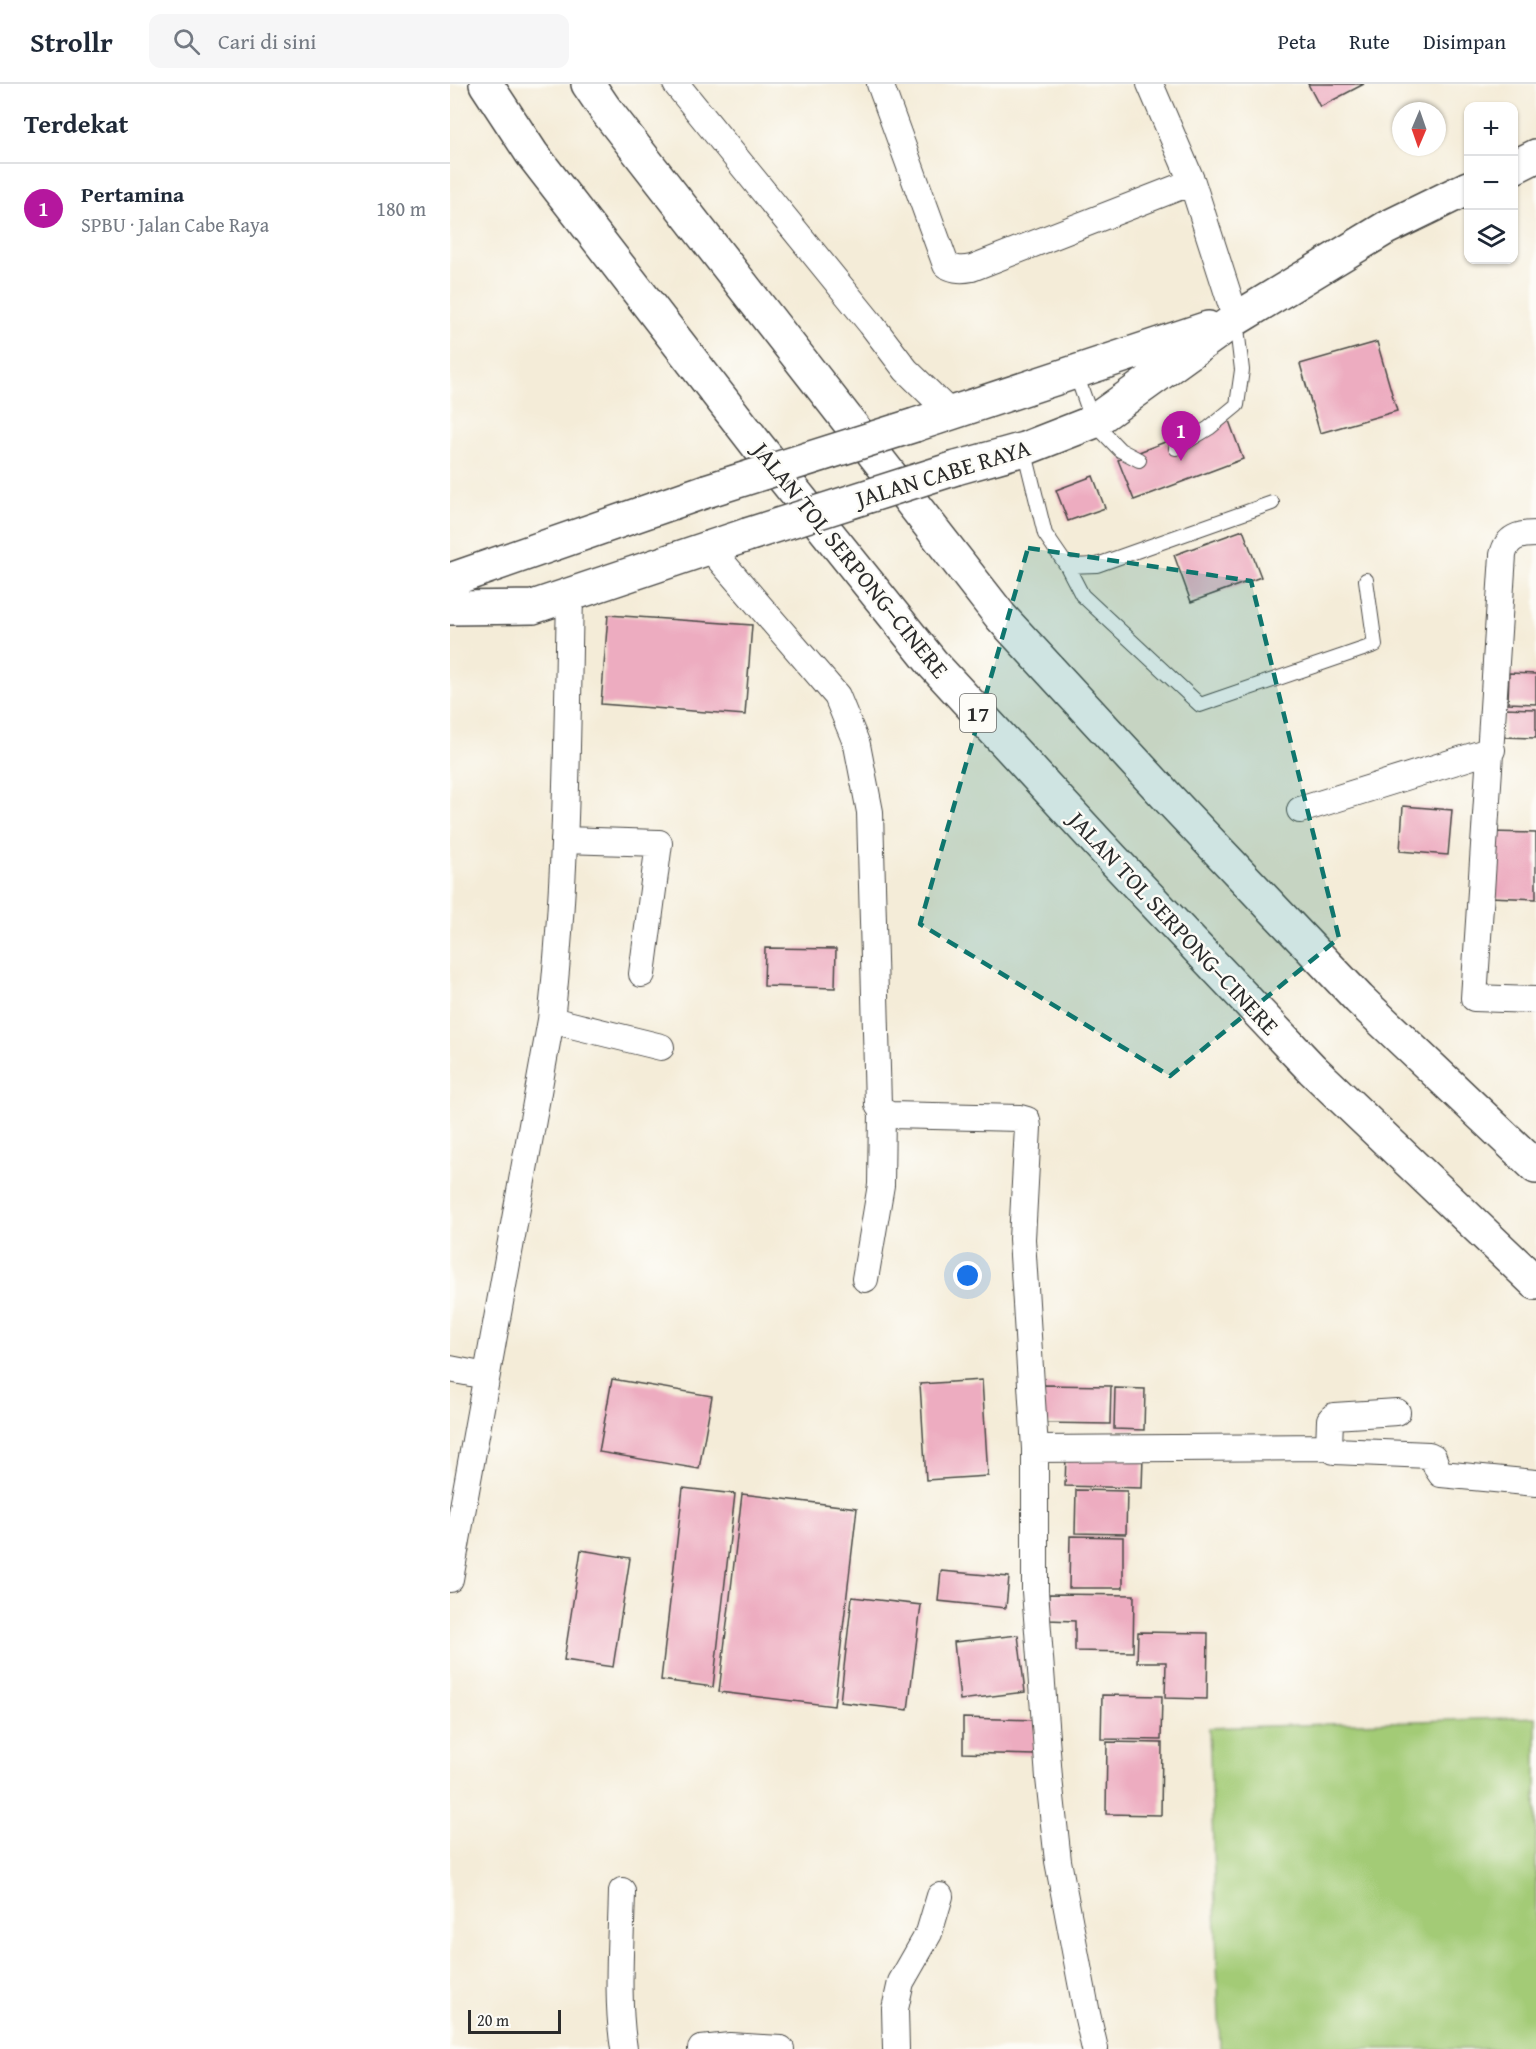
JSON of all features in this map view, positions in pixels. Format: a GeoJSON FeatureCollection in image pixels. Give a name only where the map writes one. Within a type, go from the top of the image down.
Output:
{"type":"FeatureCollection","features":[{"type":"Feature","properties":{"kind":"main road","name":"JALAN TOL SERPONG–CINERE"},"geometry":{"type":"LineString","coordinates":[[486,84],[532,154],[758,446],[933,664],[1112,858],[1312,1069],[1536,1283]]}},
{"type":"Feature","properties":{"kind":"main road"},"geometry":{"type":"LineString","coordinates":[[588,84],[605,109],[1001,617],[1359,999],[1536,1167]]}},
{"type":"Feature","properties":{"kind":"main road"},"geometry":{"type":"LineString","coordinates":[[1518,165],[1536,156]]}},
{"type":"Feature","properties":{"kind":"main road","name":"JALAN CABE RAYA"},"geometry":{"type":"LineString","coordinates":[[450,608],[533,607],[708,546],[1024,449],[1093,422],[1236,319],[1386,228],[1464,191]]}},
{"type":"Feature","properties":{"kind":"main road","name":"JALAN CABE RAYA"},"geometry":{"type":"LineString","coordinates":[[450,580],[706,491],[950,414],[1075,370],[1236,319]]}},
{"type":"Feature","properties":{"kind":"street"},"geometry":{"type":"LineString","coordinates":[[676,84],[896,358],[950,414]]}},
{"type":"Feature","properties":{"kind":"street"},"geometry":{"type":"LineString","coordinates":[[880,84],[946,265],[955,269],[972,268],[1192,182]]}},
{"type":"Feature","properties":{"kind":"street"},"geometry":{"type":"LineString","coordinates":[[1150,84],[1192,182],[1236,319]]}},
{"type":"Feature","properties":{"kind":"street"},"geometry":{"type":"LineString","coordinates":[[1536,534],[1511,539],[1505,545],[1503,555],[1474,998],[1536,1000]]}},
{"type":"Feature","properties":{"kind":"street"},"geometry":{"type":"LineString","coordinates":[[708,546],[837,696],[857,745],[870,812],[878,1105],[882,1111],[890,1115],[1027,1120],[1022,1239],[1035,1449],[1035,1591],[1040,1674],[1058,1861],[1095,2049]]}},
{"type":"Feature","properties":{"kind":"street"},"geometry":{"type":"LineString","coordinates":[[450,1579],[550,1020],[557,962],[564,840],[570,595]]}},
{"type":"Feature","properties":{"kind":"street"},"geometry":{"type":"LineString","coordinates":[[1299,810],[1492,750]]}},
{"type":"Feature","properties":{"kind":"street"},"geometry":{"type":"LineString","coordinates":[[564,840],[659,843],[642,974]]}},
{"type":"Feature","properties":{"kind":"street"},"geometry":{"type":"LineString","coordinates":[[550,1020],[661,1047]]}},
{"type":"Feature","properties":{"kind":"street"},"geometry":{"type":"LineString","coordinates":[[865,1279],[881,1185],[882,1111]]}},
{"type":"Feature","properties":{"kind":"street"},"geometry":{"type":"LineString","coordinates":[[450,1370],[486,1376]]}},
{"type":"Feature","properties":{"kind":"street"},"geometry":{"type":"LineString","coordinates":[[1329,1447],[1330,1420],[1334,1416],[1397,1412]]}},
{"type":"Feature","properties":{"kind":"street"},"geometry":{"type":"LineString","coordinates":[[1035,1449],[1329,1447],[1334,1451],[1429,1455],[1433,1457],[1442,1474],[1536,1483]]}},
{"type":"Feature","properties":{"kind":"street"},"geometry":{"type":"LineString","coordinates":[[622,1891],[621,2028],[624,2049]]}},
{"type":"Feature","properties":{"kind":"street"},"geometry":{"type":"LineString","coordinates":[[896,2049],[895,2009],[902,1982],[908,1967],[929,1933],[940,1896]]}},
{"type":"Feature","properties":{"kind":"street"},"geometry":{"type":"LineString","coordinates":[[701,2049],[730,2046],[781,2049]]}},
{"type":"Feature","properties":{"kind":"lane"},"geometry":{"type":"LineString","coordinates":[[1176,448],[1209,428],[1237,405],[1242,370],[1236,319]]}},
{"type":"Feature","properties":{"kind":"lane"},"geometry":{"type":"LineString","coordinates":[[1075,370],[1093,422],[1120,450],[1139,460]]}},
{"type":"Feature","properties":{"kind":"lane"},"geometry":{"type":"LineString","coordinates":[[1024,449],[1045,534],[1082,595],[1200,705],[1376,645],[1366,580]]}},
{"type":"Feature","properties":{"kind":"lane"},"geometry":{"type":"LineString","coordinates":[[1066,566],[1097,565],[1272,503]]}},
{"type":"Feature","properties":{"kind":"highlighted area"},"geometry":{"type":"Polygon","coordinates":[[[1028,548],[1251,581],[1339,938],[1170,1076],[920,924],[1028,548]]]}},
{"type":"Feature","properties":{"kind":"green space"},"geometry":{"type":"Polygon","coordinates":[[[1536,1717],[1536,2049],[1220,2049],[1209,1728],[1536,1717]]]}},
{"type":"Feature","properties":{"kind":"building"},"geometry":{"type":"Polygon","coordinates":[[[1308,84],[1364,84],[1320,107],[1308,84]]]}},
{"type":"Feature","properties":{"kind":"building"},"geometry":{"type":"Polygon","coordinates":[[[1377,342],[1397,411],[1320,433],[1300,364],[1377,342]]]}},
{"type":"Feature","properties":{"kind":"building"},"geometry":{"type":"Polygon","coordinates":[[[1228,418],[1243,459],[1134,500],[1118,460],[1228,418]]]}},
{"type":"Feature","properties":{"kind":"building"},"geometry":{"type":"Polygon","coordinates":[[[1093,476],[1105,508],[1068,521],[1056,490],[1093,476]]]}},
{"type":"Feature","properties":{"kind":"building"},"geometry":{"type":"Polygon","coordinates":[[[1243,530],[1261,577],[1191,602],[1174,555],[1243,530]]]}},
{"type":"Feature","properties":{"kind":"building"},"geometry":{"type":"Polygon","coordinates":[[[608,615],[752,625],[745,715],[601,704],[608,615]]]}},
{"type":"Feature","properties":{"kind":"building"},"geometry":{"type":"Polygon","coordinates":[[[1509,673],[1536,674],[1536,704],[1508,703],[1509,673]]]}},
{"type":"Feature","properties":{"kind":"building"},"geometry":{"type":"Polygon","coordinates":[[[1505,708],[1536,709],[1536,738],[1504,737],[1505,708]]]}},
{"type":"Feature","properties":{"kind":"building"},"geometry":{"type":"Polygon","coordinates":[[[1403,806],[1452,810],[1448,855],[1400,851],[1403,806]]]}},
{"type":"Feature","properties":{"kind":"building"},"geometry":{"type":"Polygon","coordinates":[[[1491,832],[1536,833],[1536,899],[1489,897],[1491,832]]]}},
{"type":"Feature","properties":{"kind":"building"},"geometry":{"type":"Polygon","coordinates":[[[765,948],[836,949],[835,988],[764,986],[765,948]]]}},
{"type":"Feature","properties":{"kind":"building"},"geometry":{"type":"Polygon","coordinates":[[[612,1379],[712,1396],[699,1469],[599,1452],[612,1379]]]}},
{"type":"Feature","properties":{"kind":"building"},"geometry":{"type":"Polygon","coordinates":[[[982,1380],[988,1476],[926,1480],[920,1384],[982,1380]]]}},
{"type":"Feature","properties":{"kind":"building"},"geometry":{"type":"Polygon","coordinates":[[[1044,1385],[1111,1386],[1110,1424],[1043,1423],[1044,1385]]]}},
{"type":"Feature","properties":{"kind":"building"},"geometry":{"type":"Polygon","coordinates":[[[1115,1388],[1145,1389],[1144,1430],[1114,1429],[1115,1388]]]}},
{"type":"Feature","properties":{"kind":"building"},"geometry":{"type":"Polygon","coordinates":[[[1066,1455],[1143,1457],[1142,1488],[1065,1486],[1066,1455]]]}},
{"type":"Feature","properties":{"kind":"building"},"geometry":{"type":"Polygon","coordinates":[[[683,1488],[735,1494],[713,1687],[661,1680],[683,1488]]]}},
{"type":"Feature","properties":{"kind":"building"},"geometry":{"type":"Polygon","coordinates":[[[1076,1490],[1127,1491],[1126,1534],[1075,1533],[1076,1490]]]}},
{"type":"Feature","properties":{"kind":"building"},"geometry":{"type":"Polygon","coordinates":[[[742,1494],[857,1508],[834,1706],[719,1692],[742,1494]]]}},
{"type":"Feature","properties":{"kind":"building"},"geometry":{"type":"Polygon","coordinates":[[[1070,1536],[1123,1537],[1123,1588],[1069,1588],[1070,1536]]]}},
{"type":"Feature","properties":{"kind":"building"},"geometry":{"type":"Polygon","coordinates":[[[581,1550],[630,1558],[613,1667],[564,1660],[581,1550]]]}},
{"type":"Feature","properties":{"kind":"building"},"geometry":{"type":"Polygon","coordinates":[[[941,1571],[1009,1577],[1006,1608],[938,1601],[941,1571]]]}},
{"type":"Feature","properties":{"kind":"building"},"geometry":{"type":"Polygon","coordinates":[[[1049,1594],[1134,1595],[1133,1652],[1075,1651],[1075,1621],[1048,1620],[1049,1594]]]}},
{"type":"Feature","properties":{"kind":"building"},"geometry":{"type":"Polygon","coordinates":[[[852,1597],[921,1605],[908,1710],[840,1702],[852,1597]]]}},
{"type":"Feature","properties":{"kind":"building"},"geometry":{"type":"Polygon","coordinates":[[[1138,1632],[1208,1633],[1207,1699],[1165,1698],[1166,1662],[1137,1662],[1138,1632]]]}},
{"type":"Feature","properties":{"kind":"building"},"geometry":{"type":"Polygon","coordinates":[[[1018,1635],[1025,1692],[960,1700],[954,1642],[1018,1635]]]}},
{"type":"Feature","properties":{"kind":"building"},"geometry":{"type":"Polygon","coordinates":[[[1102,1695],[1162,1696],[1161,1740],[1101,1739],[1102,1695]]]}},
{"type":"Feature","properties":{"kind":"building"},"geometry":{"type":"Polygon","coordinates":[[[963,1718],[1035,1720],[1034,1755],[963,1753],[963,1718]]]}},
{"type":"Feature","properties":{"kind":"building"},"geometry":{"type":"Polygon","coordinates":[[[1107,1742],[1162,1743],[1161,1815],[1106,1814],[1107,1742]]]}},
{"type":"Feature","properties":{"kind":"place","name":"Pertamina"},"geometry":{"type":"Point","coordinates":[1181,461]}}]}
